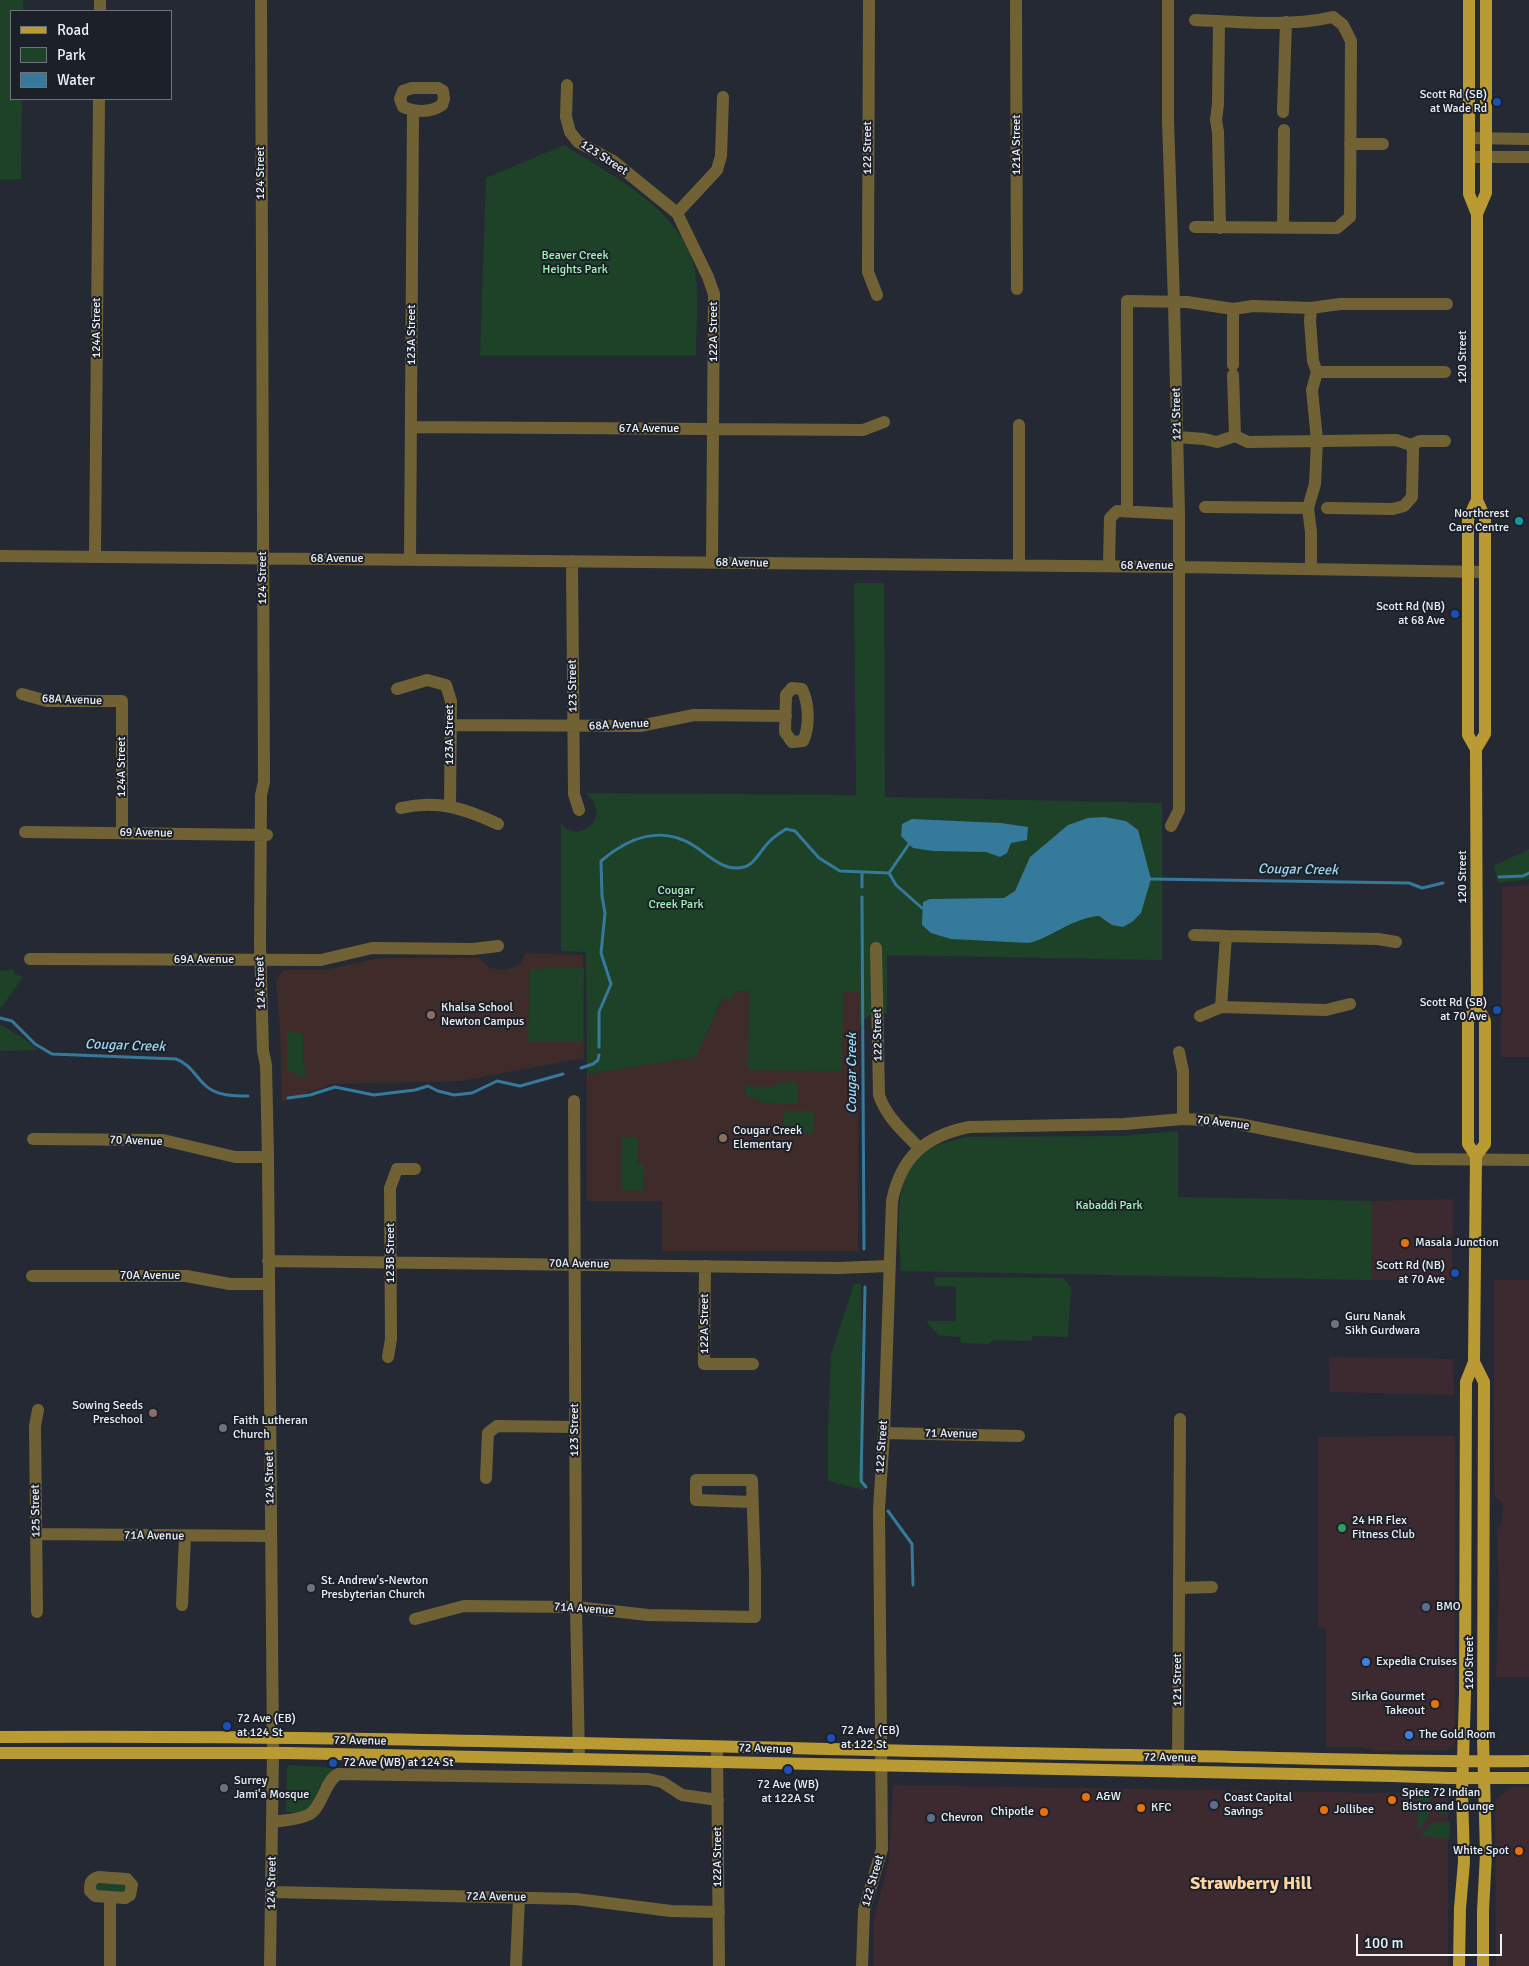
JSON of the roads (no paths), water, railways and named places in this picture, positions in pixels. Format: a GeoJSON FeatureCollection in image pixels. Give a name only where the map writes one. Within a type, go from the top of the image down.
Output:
{"type":"FeatureCollection","features":[{"type":"Feature","properties":{"kind":"main road","name":"120 Street"},"geometry":{"type":"LineString","coordinates":[[1469,0],[1469,194],[1477,214],[1477,500],[1485,518],[1485,734],[1476,749]]}},
{"type":"Feature","properties":{"kind":"main road","name":"120 Street"},"geometry":{"type":"LineString","coordinates":[[1477,214],[1486,193],[1486,0]]}},
{"type":"Feature","properties":{"kind":"main road","name":"120 Street"},"geometry":{"type":"LineString","coordinates":[[1476,1158],[1485,1144],[1485,1021],[1477,1004],[1476,749],[1468,735],[1468,519],[1477,500]]}},
{"type":"Feature","properties":{"kind":"main road","name":"120 Street"},"geometry":{"type":"LineString","coordinates":[[1460,1966],[1460,1908],[1464,1862],[1466,1382],[1474,1362],[1476,1158],[1468,1144],[1468,1021],[1477,1004]]}},
{"type":"Feature","properties":{"kind":"main road","name":"120 Street"},"geometry":{"type":"LineString","coordinates":[[1474,1362],[1484,1382],[1484,1762],[1486,1854],[1483,1966]]}},
{"type":"Feature","properties":{"kind":"main road","name":"72 Avenue"},"geometry":{"type":"LineString","coordinates":[[0,1737],[273,1738],[1464,1762],[1529,1761]]}},
{"type":"Feature","properties":{"kind":"main road","name":"72 Avenue"},"geometry":{"type":"LineString","coordinates":[[0,1753],[273,1754],[579,1759],[1529,1778]]}},
{"type":"Feature","properties":{"kind":"street","name":"124 Street"},"geometry":{"type":"LineString","coordinates":[[261,0],[264,782],[261,795],[264,960],[270,1051],[266,1065],[273,1738],[270,1966]]}},
{"type":"Feature","properties":{"kind":"street","name":"122 Street"},"geometry":{"type":"LineString","coordinates":[[868,0],[868,272],[877,295]]}},
{"type":"Feature","properties":{"kind":"street","name":"121A Street"},"geometry":{"type":"LineString","coordinates":[[1016,0],[1017,289]]}},
{"type":"Feature","properties":{"kind":"street","name":"121 Street"},"geometry":{"type":"LineString","coordinates":[[1168,0],[1168,120],[1180,567],[1179,810],[1171,826]]}},
{"type":"Feature","properties":{"kind":"street"},"geometry":{"type":"LineString","coordinates":[[1195,20],[1286,22],[1333,17],[1343,25],[1352,40],[1350,218],[1337,228],[1195,227]]}},
{"type":"Feature","properties":{"kind":"street"},"geometry":{"type":"LineString","coordinates":[[1219,22],[1218,104],[1216,120],[1218,132],[1220,228]]}},
{"type":"Feature","properties":{"kind":"street"},"geometry":{"type":"LineString","coordinates":[[1283,112],[1286,22]]}},
{"type":"Feature","properties":{"kind":"street","name":"123 Street"},"geometry":{"type":"LineString","coordinates":[[567,86],[566,117],[570,132],[578,142],[612,162],[677,213]]}},
{"type":"Feature","properties":{"kind":"street"},"geometry":{"type":"LineString","coordinates":[[677,213],[717,170],[721,156],[723,97]]}},
{"type":"Feature","properties":{"kind":"street","name":"124A Street"},"geometry":{"type":"LineString","coordinates":[[95,557],[99,100]]}},
{"type":"Feature","properties":{"kind":"street","name":"123A Street"},"geometry":{"type":"LineString","coordinates":[[410,560],[413,110]]}},
{"type":"Feature","properties":{"kind":"street"},"geometry":{"type":"LineString","coordinates":[[1283,228],[1284,130]]}},
{"type":"Feature","properties":{"kind":"street"},"geometry":{"type":"LineString","coordinates":[[1469,138],[1529,138]]}},
{"type":"Feature","properties":{"kind":"street"},"geometry":{"type":"LineString","coordinates":[[1350,144],[1383,144]]}},
{"type":"Feature","properties":{"kind":"street"},"geometry":{"type":"LineString","coordinates":[[1469,157],[1529,157]]}},
{"type":"Feature","properties":{"kind":"street","name":"122A Street"},"geometry":{"type":"LineString","coordinates":[[677,213],[708,277],[714,294],[712,563]]}},
{"type":"Feature","properties":{"kind":"street"},"geometry":{"type":"LineString","coordinates":[[1127,511],[1127,301],[1174,302],[1233,309],[1253,306],[1311,308],[1340,304],[1447,304]]}},
{"type":"Feature","properties":{"kind":"street"},"geometry":{"type":"LineString","coordinates":[[1311,308],[1313,361],[1318,372],[1312,390],[1317,440],[1315,484],[1308,508],[1312,569]]}},
{"type":"Feature","properties":{"kind":"street"},"geometry":{"type":"LineString","coordinates":[[1233,309],[1235,436]]}},
{"type":"Feature","properties":{"kind":"street"},"geometry":{"type":"LineString","coordinates":[[1318,372],[1445,372]]}},
{"type":"Feature","properties":{"kind":"street","name":"67A Avenue"},"geometry":{"type":"LineString","coordinates":[[412,427],[862,430],[884,422]]}},
{"type":"Feature","properties":{"kind":"street"},"geometry":{"type":"LineString","coordinates":[[1019,425],[1019,565]]}},
{"type":"Feature","properties":{"kind":"street"},"geometry":{"type":"LineString","coordinates":[[1178,437],[1204,438],[1217,442],[1235,436],[1248,442],[1396,440],[1411,445],[1420,442],[1445,441]]}},
{"type":"Feature","properties":{"kind":"street"},"geometry":{"type":"LineString","coordinates":[[1327,508],[1393,508],[1404,506],[1412,497],[1411,445]]}},
{"type":"Feature","properties":{"kind":"street"},"geometry":{"type":"LineString","coordinates":[[1204,507],[1308,508]]}},
{"type":"Feature","properties":{"kind":"street"},"geometry":{"type":"LineString","coordinates":[[1109,566],[1110,518],[1117,511],[1179,514]]}},
{"type":"Feature","properties":{"kind":"street","name":"68 Avenue"},"geometry":{"type":"LineString","coordinates":[[0,556],[1019,565],[1485,572]]}},
{"type":"Feature","properties":{"kind":"street","name":"123 Street"},"geometry":{"type":"LineString","coordinates":[[572,561],[574,794],[579,810]]}},
{"type":"Feature","properties":{"kind":"street","name":"123A Street"},"geometry":{"type":"LineString","coordinates":[[397,689],[427,680],[446,686],[451,701],[450,806]]}},
{"type":"Feature","properties":{"kind":"street","name":"68A Avenue"},"geometry":{"type":"LineString","coordinates":[[22,694],[47,701],[122,701]]}},
{"type":"Feature","properties":{"kind":"street","name":"124A Street"},"geometry":{"type":"LineString","coordinates":[[122,701],[122,832]]}},
{"type":"Feature","properties":{"kind":"street","name":"68A Avenue"},"geometry":{"type":"LineString","coordinates":[[451,725],[640,726],[694,715],[786,716]]}},
{"type":"Feature","properties":{"kind":"street"},"geometry":{"type":"LineString","coordinates":[[401,808],[419,804],[450,806],[480,815],[498,824]]}},
{"type":"Feature","properties":{"kind":"street","name":"69 Avenue"},"geometry":{"type":"LineString","coordinates":[[25,832],[263,835]]}},
{"type":"Feature","properties":{"kind":"street"},"geometry":{"type":"LineString","coordinates":[[1194,935],[1378,939],[1396,942]]}},
{"type":"Feature","properties":{"kind":"street"},"geometry":{"type":"LineString","coordinates":[[1221,1007],[1226,936]]}},
{"type":"Feature","properties":{"kind":"street","name":"69A Avenue"},"geometry":{"type":"LineString","coordinates":[[30,959],[321,960],[372,948],[473,948],[498,946]]}},
{"type":"Feature","properties":{"kind":"street","name":"122 Street"},"geometry":{"type":"LineString","coordinates":[[862,1966],[864,1910],[882,1849],[878,1510],[884,1433],[892,1201],[895,1183],[907,1162],[919,1148],[889,1116],[879,1095],[876,948]]}},
{"type":"Feature","properties":{"kind":"street"},"geometry":{"type":"LineString","coordinates":[[1200,1016],[1221,1007],[1326,1010],[1350,1004]]}},
{"type":"Feature","properties":{"kind":"street"},"geometry":{"type":"LineString","coordinates":[[1179,1052],[1183,1071],[1183,1119]]}},
{"type":"Feature","properties":{"kind":"street","name":"123 Street"},"geometry":{"type":"LineString","coordinates":[[574,1101],[576,1607],[579,1759]]}},
{"type":"Feature","properties":{"kind":"street","name":"70 Avenue"},"geometry":{"type":"LineString","coordinates":[[919,1148],[949,1131],[969,1127],[1124,1124],[1183,1119],[1239,1124],[1414,1158],[1529,1160]]}},
{"type":"Feature","properties":{"kind":"street","name":"70 Avenue"},"geometry":{"type":"LineString","coordinates":[[33,1139],[163,1140],[236,1157],[268,1157]]}},
{"type":"Feature","properties":{"kind":"street","name":"123B Street"},"geometry":{"type":"LineString","coordinates":[[388,1357],[391,1339],[390,1188],[397,1169],[415,1169]]}},
{"type":"Feature","properties":{"kind":"street","name":"70A Avenue"},"geometry":{"type":"LineString","coordinates":[[268,1261],[838,1268],[889,1266]]}},
{"type":"Feature","properties":{"kind":"street","name":"122A Street"},"geometry":{"type":"LineString","coordinates":[[705,1266],[704,1364],[753,1364]]}},
{"type":"Feature","properties":{"kind":"street","name":"70A Avenue"},"geometry":{"type":"LineString","coordinates":[[32,1276],[186,1276],[230,1284],[268,1284]]}},
{"type":"Feature","properties":{"kind":"street","name":"125 Street"},"geometry":{"type":"LineString","coordinates":[[37,1612],[35,1426],[38,1410]]}},
{"type":"Feature","properties":{"kind":"street","name":"121 Street"},"geometry":{"type":"LineString","coordinates":[[1178,1772],[1180,1419]]}},
{"type":"Feature","properties":{"kind":"street"},"geometry":{"type":"LineString","coordinates":[[486,1478],[488,1434],[497,1426],[575,1427]]}},
{"type":"Feature","properties":{"kind":"street","name":"71 Avenue"},"geometry":{"type":"LineString","coordinates":[[884,1433],[1019,1436]]}},
{"type":"Feature","properties":{"kind":"street","name":"71A Avenue"},"geometry":{"type":"LineString","coordinates":[[415,1619],[464,1606],[576,1607],[648,1615],[755,1617],[756,1573],[752,1502]]}},
{"type":"Feature","properties":{"kind":"street","name":"71A Avenue"},"geometry":{"type":"LineString","coordinates":[[36,1534],[271,1536]]}},
{"type":"Feature","properties":{"kind":"street"},"geometry":{"type":"LineString","coordinates":[[182,1605],[185,1536]]}},
{"type":"Feature","properties":{"kind":"street"},"geometry":{"type":"LineString","coordinates":[[1179,1588],[1212,1587]]}},
{"type":"Feature","properties":{"kind":"street","name":"122A Street"},"geometry":{"type":"LineString","coordinates":[[717,1747],[719,1966]]}},
{"type":"Feature","properties":{"kind":"street"},"geometry":{"type":"LineString","coordinates":[[273,1822],[308,1815],[314,1811],[332,1778],[338,1774],[648,1778],[662,1782],[682,1795],[718,1800]]}},
{"type":"Feature","properties":{"kind":"street","name":"72A Avenue"},"geometry":{"type":"LineString","coordinates":[[272,1892],[576,1899],[671,1911],[719,1912]]}},
{"type":"Feature","properties":{"kind":"street"},"geometry":{"type":"LineString","coordinates":[[110,1898],[110,1966]]}},
{"type":"Feature","properties":{"kind":"street"},"geometry":{"type":"LineString","coordinates":[[516,1966],[519,1898]]}},
{"type":"Feature","properties":{"kind":"water"},"geometry":{"type":"Polygon","coordinates":[[[1104,817],[1126,821],[1138,830],[1151,879],[1141,913],[1132,922],[1123,927],[1112,925],[1099,916],[1089,917],[1029,943],[951,939],[931,933],[922,925],[923,902],[930,899],[1004,898],[1015,891],[1030,857],[1068,825],[1088,818],[1104,817]]]}},
{"type":"Feature","properties":{"kind":"water"},"geometry":{"type":"Polygon","coordinates":[[[912,819],[1001,823],[1028,827],[1027,840],[1011,843],[1007,853],[1000,857],[986,852],[933,851],[913,848],[901,836],[902,824],[912,819]]]}},
{"type":"Feature","properties":{"kind":"waterway","name":"Cougar Creek"},"geometry":{"type":"LineString","coordinates":[[599,1047],[599,1012],[611,984],[601,953],[605,913],[602,896],[601,861],[611,853],[634,840],[658,835],[671,836],[696,847],[724,866],[737,868],[748,866],[770,841],[786,829],[795,831],[819,858],[840,871],[889,873],[909,844]]}},
{"type":"Feature","properties":{"kind":"waterway","name":"Cougar Creek"},"geometry":{"type":"LineString","coordinates":[[862,873],[862,887]]}},
{"type":"Feature","properties":{"kind":"waterway","name":"Cougar Creek"},"geometry":{"type":"LineString","coordinates":[[889,873],[896,885],[922,908]]}},
{"type":"Feature","properties":{"kind":"waterway","name":"Cougar Creek"},"geometry":{"type":"LineString","coordinates":[[1499,877],[1523,876],[1529,873]]}},
{"type":"Feature","properties":{"kind":"waterway","name":"Cougar Creek"},"geometry":{"type":"LineString","coordinates":[[1151,879],[1409,883],[1422,888],[1443,883]]}},
{"type":"Feature","properties":{"kind":"waterway","name":"Cougar Creek"},"geometry":{"type":"LineString","coordinates":[[862,897],[864,1249]]}},
{"type":"Feature","properties":{"kind":"waterway","name":"Cougar Creek"},"geometry":{"type":"LineString","coordinates":[[0,1018],[12,1021],[35,1044],[52,1054],[176,1059],[189,1067],[202,1082],[215,1092],[226,1095],[248,1096]]}},
{"type":"Feature","properties":{"kind":"waterway","name":"Cougar Creek"},"geometry":{"type":"LineString","coordinates":[[581,1068],[593,1064],[598,1060],[599,1055]]}},
{"type":"Feature","properties":{"kind":"waterway","name":"Cougar Creek"},"geometry":{"type":"LineString","coordinates":[[288,1098],[310,1095],[335,1087],[374,1095],[415,1090],[428,1086],[454,1095],[472,1093],[497,1081],[520,1086],[563,1074]]}},
{"type":"Feature","properties":{"kind":"waterway","name":"Cougar Creek"},"geometry":{"type":"LineString","coordinates":[[865,1287],[861,1481],[866,1487]]}},
{"type":"Feature","properties":{"kind":"waterway","name":"Cougar Creek"},"geometry":{"type":"LineString","coordinates":[[888,1511],[912,1544],[913,1585]]}},
{"type":"Feature","properties":{"kind":"place","name":"Scott Rd (SB) at Wade Rd"},"geometry":{"type":"Point","coordinates":[1497,102]}},
{"type":"Feature","properties":{"kind":"place","name":"Northcrest Care Centre"},"geometry":{"type":"Point","coordinates":[1519,521]}},
{"type":"Feature","properties":{"kind":"place","name":"Scott Rd (NB) at 68 Ave"},"geometry":{"type":"Point","coordinates":[1455,614]}},
{"type":"Feature","properties":{"kind":"place","name":"Scott Rd (SB) at 70 Ave"},"geometry":{"type":"Point","coordinates":[1497,1010]}},
{"type":"Feature","properties":{"kind":"place","name":"Khalsa School Newton Campus"},"geometry":{"type":"Point","coordinates":[431,1015]}},
{"type":"Feature","properties":{"kind":"place","name":"Cougar Creek Elementary"},"geometry":{"type":"Point","coordinates":[723,1138]}},
{"type":"Feature","properties":{"kind":"place","name":"Masala Junction"},"geometry":{"type":"Point","coordinates":[1405,1243]}},
{"type":"Feature","properties":{"kind":"place","name":"Scott Rd (NB) at 70 Ave"},"geometry":{"type":"Point","coordinates":[1455,1273]}},
{"type":"Feature","properties":{"kind":"place","name":"Guru Nanak Sikh Gurdwara"},"geometry":{"type":"Point","coordinates":[1335,1324]}},
{"type":"Feature","properties":{"kind":"place","name":"Sowing Seeds Preschool"},"geometry":{"type":"Point","coordinates":[153,1413]}},
{"type":"Feature","properties":{"kind":"place","name":"Faith Lutheran Church"},"geometry":{"type":"Point","coordinates":[223,1428]}},
{"type":"Feature","properties":{"kind":"place","name":"24 HR Flex Fitness Club"},"geometry":{"type":"Point","coordinates":[1342,1528]}},
{"type":"Feature","properties":{"kind":"place","name":"St. Andrew's-Newton Presbyterian Church"},"geometry":{"type":"Point","coordinates":[311,1588]}},
{"type":"Feature","properties":{"kind":"place","name":"BMO"},"geometry":{"type":"Point","coordinates":[1426,1607]}},
{"type":"Feature","properties":{"kind":"place","name":"Expedia Cruises"},"geometry":{"type":"Point","coordinates":[1366,1662]}},
{"type":"Feature","properties":{"kind":"place","name":"Sirka Gourmet Takeout"},"geometry":{"type":"Point","coordinates":[1435,1704]}},
{"type":"Feature","properties":{"kind":"place","name":"72 Ave (EB) at 124 St"},"geometry":{"type":"Point","coordinates":[227,1726]}},
{"type":"Feature","properties":{"kind":"place","name":"The Gold Room"},"geometry":{"type":"Point","coordinates":[1409,1735]}},
{"type":"Feature","properties":{"kind":"place","name":"72 Ave (EB) at 122 St"},"geometry":{"type":"Point","coordinates":[831,1738]}},
{"type":"Feature","properties":{"kind":"place","name":"72 Ave (WB) at 124 St"},"geometry":{"type":"Point","coordinates":[333,1763]}},
{"type":"Feature","properties":{"kind":"place","name":"72 Ave (WB) at 122A St"},"geometry":{"type":"Point","coordinates":[788,1770]}},
{"type":"Feature","properties":{"kind":"place","name":"Surrey Jami'a Mosque"},"geometry":{"type":"Point","coordinates":[224,1788]}},
{"type":"Feature","properties":{"kind":"place","name":"A&W"},"geometry":{"type":"Point","coordinates":[1086,1797]}},
{"type":"Feature","properties":{"kind":"place","name":"Spice 72 Indian Bistro and Lounge"},"geometry":{"type":"Point","coordinates":[1392,1800]}},
{"type":"Feature","properties":{"kind":"place","name":"Coast Capital Savings"},"geometry":{"type":"Point","coordinates":[1214,1805]}},
{"type":"Feature","properties":{"kind":"place","name":"KFC"},"geometry":{"type":"Point","coordinates":[1141,1808]}},
{"type":"Feature","properties":{"kind":"place","name":"Jollibee"},"geometry":{"type":"Point","coordinates":[1324,1810]}},
{"type":"Feature","properties":{"kind":"place","name":"Chipotle"},"geometry":{"type":"Point","coordinates":[1044,1812]}},
{"type":"Feature","properties":{"kind":"place","name":"Chevron"},"geometry":{"type":"Point","coordinates":[931,1818]}},
{"type":"Feature","properties":{"kind":"place","name":"White Spot"},"geometry":{"type":"Point","coordinates":[1519,1851]}},
{"type":"Feature","properties":{"kind":"district","name":"Strawberry Hill"},"geometry":{"type":"Point","coordinates":[1251,1884]}},
{"type":"Feature","properties":{"kind":"park label","name":"Beaver Creek Heights Park"},"geometry":{"type":"Point","coordinates":[575,263]}},
{"type":"Feature","properties":{"kind":"park label","name":"Cougar Creek Park"},"geometry":{"type":"Point","coordinates":[676,898]}},
{"type":"Feature","properties":{"kind":"park label","name":"Kabaddi Park"},"geometry":{"type":"Point","coordinates":[1109,1206]}}]}
